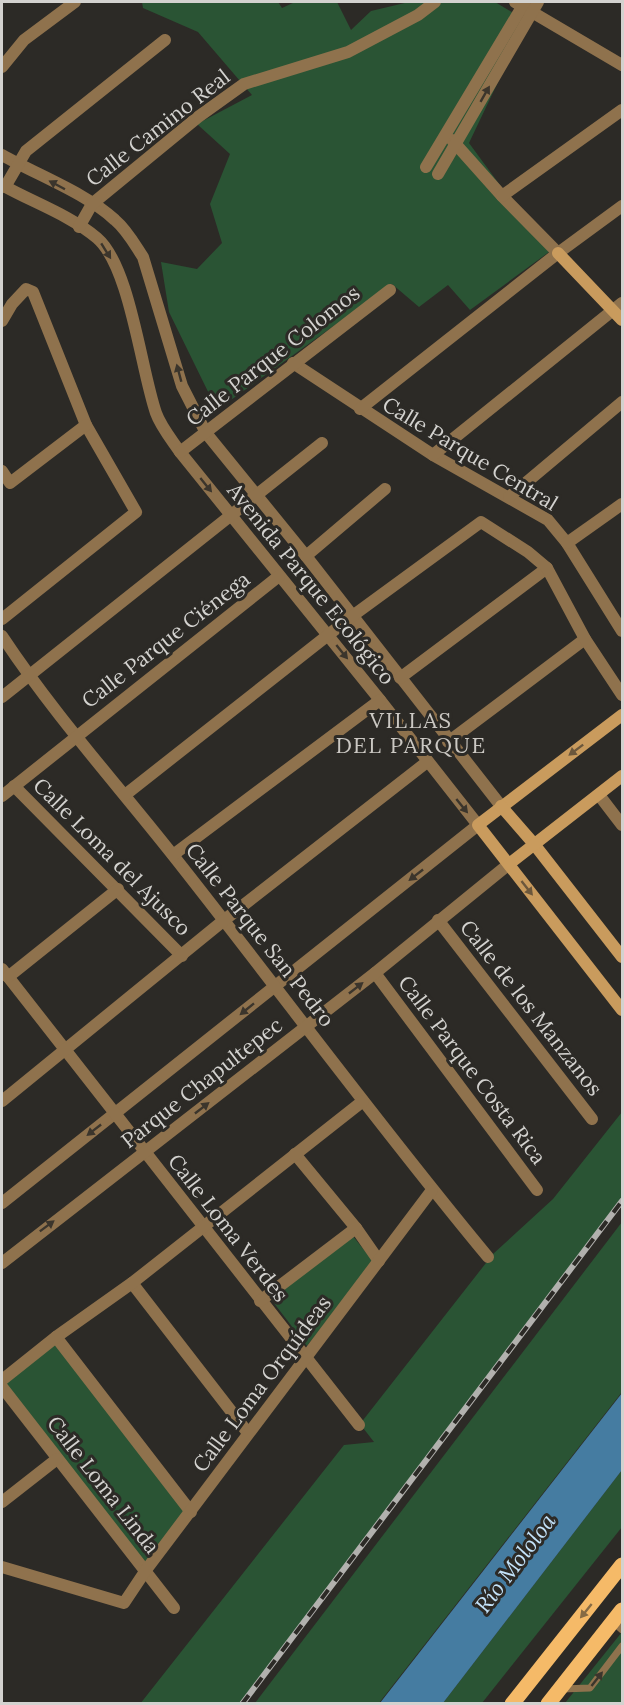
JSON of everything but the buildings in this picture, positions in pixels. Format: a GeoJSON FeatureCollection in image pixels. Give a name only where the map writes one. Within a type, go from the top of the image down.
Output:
{"type":"FeatureCollection","features":[{"type":"Feature","properties":{"kind":"main road"},"geometry":{"type":"LineString","coordinates":[[512,1704],[622,1565]]}},
{"type":"Feature","properties":{"kind":"main road"},"geometry":{"type":"LineString","coordinates":[[548,1704],[620,1620]]}},
{"type":"Feature","properties":{"kind":"street"},"geometry":{"type":"LineString","coordinates":[[2,68],[24,40],[75,2]]}},
{"type":"Feature","properties":{"kind":"street","name":"Calle Camino Real"},"geometry":{"type":"LineString","coordinates":[[80,226],[92,204],[198,117],[244,84],[348,52],[417,15],[435,2]]}},
{"type":"Feature","properties":{"kind":"street"},"geometry":{"type":"LineString","coordinates":[[527,4],[622,65]]}},
{"type":"Feature","properties":{"kind":"street"},"geometry":{"type":"LineString","coordinates":[[426,167],[527,4]]}},
{"type":"Feature","properties":{"kind":"street"},"geometry":{"type":"LineString","coordinates":[[438,174],[456,144],[527,4]]}},
{"type":"Feature","properties":{"kind":"street"},"geometry":{"type":"LineString","coordinates":[[3,186],[26,151],[165,40]]}},
{"type":"Feature","properties":{"kind":"street"},"geometry":{"type":"LineString","coordinates":[[502,196],[622,110]]}},
{"type":"Feature","properties":{"kind":"street"},"geometry":{"type":"LineString","coordinates":[[445,133],[558,253],[618,306],[622,320]]}},
{"type":"Feature","properties":{"kind":"street","name":"Avenida Parque Ecológico"},"geometry":{"type":"LineString","coordinates":[[2,155],[92,204],[116,220],[143,257],[182,386],[206,433],[254,495],[306,556],[448,742],[534,844],[622,957]]}},
{"type":"Feature","properties":{"kind":"street","name":"Avenida Parque Ecológico"},"geometry":{"type":"LineString","coordinates":[[3,186],[80,226],[96,237],[107,249],[121,279],[156,416],[180,452],[380,700],[622,1010]]}},
{"type":"Feature","properties":{"kind":"street"},"geometry":{"type":"LineString","coordinates":[[360,409],[558,253],[622,206]]}},
{"type":"Feature","properties":{"kind":"street"},"geometry":{"type":"LineString","coordinates":[[2,321],[20,294],[28,289],[33,292],[86,425],[136,512],[2,619]]}},
{"type":"Feature","properties":{"kind":"street","name":"Calle Parque Colomos"},"geometry":{"type":"LineString","coordinates":[[180,452],[390,290]]}},
{"type":"Feature","properties":{"kind":"street"},"geometry":{"type":"LineString","coordinates":[[433,455],[618,306]]}},
{"type":"Feature","properties":{"kind":"street","name":"Calle Parque Central"},"geometry":{"type":"LineString","coordinates":[[293,363],[433,455],[548,520],[618,615],[622,631]]}},
{"type":"Feature","properties":{"kind":"street"},"geometry":{"type":"LineString","coordinates":[[508,496],[622,402]]}},
{"type":"Feature","properties":{"kind":"street"},"geometry":{"type":"LineString","coordinates":[[2,471],[10,483],[86,425]]}},
{"type":"Feature","properties":{"kind":"street"},"geometry":{"type":"LineString","coordinates":[[2,697],[322,443]]}},
{"type":"Feature","properties":{"kind":"street"},"geometry":{"type":"LineString","coordinates":[[306,556],[385,489]]}},
{"type":"Feature","properties":{"kind":"street"},"geometry":{"type":"LineString","coordinates":[[567,543],[622,504]]}},
{"type":"Feature","properties":{"kind":"street"},"geometry":{"type":"LineString","coordinates":[[125,795],[351,617],[481,522],[528,552],[547,568],[585,639],[622,695]]}},
{"type":"Feature","properties":{"kind":"street"},"geometry":{"type":"LineString","coordinates":[[400,678],[547,568]]}},
{"type":"Feature","properties":{"kind":"street","name":"Calle Parque Ciénega"},"geometry":{"type":"LineString","coordinates":[[2,796],[77,734],[279,576]]}},
{"type":"Feature","properties":{"kind":"street","name":"Calle Parque San Pedro"},"geometry":{"type":"LineString","coordinates":[[2,636],[29,677],[173,855],[432,1190],[488,1257]]}},
{"type":"Feature","properties":{"kind":"street"},"geometry":{"type":"LineString","coordinates":[[448,742],[585,639]]}},
{"type":"Feature","properties":{"kind":"street"},"geometry":{"type":"LineString","coordinates":[[173,855],[380,700]]}},
{"type":"Feature","properties":{"kind":"street"},"geometry":{"type":"LineString","coordinates":[[478,825],[622,715]]}},
{"type":"Feature","properties":{"kind":"street"},"geometry":{"type":"LineString","coordinates":[[2,1101],[223,921],[427,762]]}},
{"type":"Feature","properties":{"kind":"street"},"geometry":{"type":"LineString","coordinates":[[509,864],[622,776]]}},
{"type":"Feature","properties":{"kind":"street","name":"Calle Loma del Ajusco"},"geometry":{"type":"LineString","coordinates":[[14,786],[182,956]]}},
{"type":"Feature","properties":{"kind":"street"},"geometry":{"type":"LineString","coordinates":[[599,795],[622,825]]}},
{"type":"Feature","properties":{"kind":"street","name":"Parque Chapultepec"},"geometry":{"type":"LineString","coordinates":[[2,1203],[478,825]]}},
{"type":"Feature","properties":{"kind":"street","name":"Parque Chapultepec"},"geometry":{"type":"LineString","coordinates":[[2,1263],[375,973],[509,864]]}},
{"type":"Feature","properties":{"kind":"street"},"geometry":{"type":"LineString","coordinates":[[5,973],[118,889]]}},
{"type":"Feature","properties":{"kind":"street","name":"Calle de los Manzanos"},"geometry":{"type":"LineString","coordinates":[[438,920],[592,1119]]}},
{"type":"Feature","properties":{"kind":"street","name":"Calle Loma Verdes"},"geometry":{"type":"LineString","coordinates":[[5,973],[144,1154],[359,1425]]}},
{"type":"Feature","properties":{"kind":"street","name":"Calle Parque Costa Rica"},"geometry":{"type":"LineString","coordinates":[[375,973],[537,1190]]}},
{"type":"Feature","properties":{"kind":"street"},"geometry":{"type":"LineString","coordinates":[[2,1380],[56,1337],[132,1283],[363,1101]]}},
{"type":"Feature","properties":{"kind":"street"},"geometry":{"type":"LineString","coordinates":[[294,1154],[356,1228],[379,1261]]}},
{"type":"Feature","properties":{"kind":"street","name":"Calle Loma Orquídeas"},"geometry":{"type":"LineString","coordinates":[[2,1567],[124,1603],[248,1433],[432,1190]]}},
{"type":"Feature","properties":{"kind":"street"},"geometry":{"type":"LineString","coordinates":[[260,1301],[356,1228]]}},
{"type":"Feature","properties":{"kind":"street"},"geometry":{"type":"LineString","coordinates":[[132,1283],[248,1433]]}},
{"type":"Feature","properties":{"kind":"street"},"geometry":{"type":"LineString","coordinates":[[56,1337],[191,1512]]}},
{"type":"Feature","properties":{"kind":"street","name":"Calle Loma Linda"},"geometry":{"type":"LineString","coordinates":[[2,1387],[174,1608]]}},
{"type":"Feature","properties":{"kind":"street"},"geometry":{"type":"LineString","coordinates":[[2,1502],[57,1459]]}},
{"type":"Feature","properties":{"kind":"lane"},"geometry":{"type":"LineString","coordinates":[[559,1689],[590,1688],[622,1646]]}},
{"type":"Feature","properties":{"kind":"green space"},"geometry":{"type":"Polygon","coordinates":[[[142,2],[278,2],[282,8],[295,2],[337,2],[351,30],[371,11],[409,2],[495,2],[527,21],[469,143],[549,252],[470,310],[448,285],[419,307],[392,284],[217,410],[169,312],[161,262],[197,269],[222,243],[210,204],[230,154],[197,124],[252,95],[198,32],[143,8],[142,2]]]}},
{"type":"Feature","properties":{"kind":"green space"},"geometry":{"type":"Polygon","coordinates":[[[622,1112],[622,1198],[240,1703],[140,1704],[344,1445],[374,1442],[360,1424],[493,1254],[553,1199],[622,1112]]]}},
{"type":"Feature","properties":{"kind":"green space"},"geometry":{"type":"Polygon","coordinates":[[[622,1222],[622,1392],[379,1703],[255,1703],[622,1222]]]}},
{"type":"Feature","properties":{"kind":"green space"},"geometry":{"type":"Polygon","coordinates":[[[352,1235],[373,1261],[307,1346],[270,1298],[352,1235]]]}},
{"type":"Feature","properties":{"kind":"green space"},"geometry":{"type":"Polygon","coordinates":[[[58,1340],[190,1512],[146,1568],[2,1383],[58,1340]]]}},
{"type":"Feature","properties":{"kind":"green space"},"geometry":{"type":"Polygon","coordinates":[[[622,1470],[622,1527],[482,1703],[443,1703],[622,1470]]]}},
{"type":"Feature","properties":{"kind":"green space"},"geometry":{"type":"Polygon","coordinates":[[[622,1632],[622,1703],[565,1703],[622,1632]]]}},
{"type":"Feature","properties":{"kind":"water","name":"Río Mololoa"},"geometry":{"type":"Polygon","coordinates":[[[622,1393],[622,1470],[443,1703],[380,1703],[622,1393]]]}},
{"type":"Feature","properties":{"kind":"railway"},"geometry":{"type":"LineString","coordinates":[[242,1704],[622,1201]]}},
{"type":"Feature","properties":{"kind":"district","name":"VILLAS DEL PARQUE"},"geometry":{"type":"Point","coordinates":[411,732]}}]}
